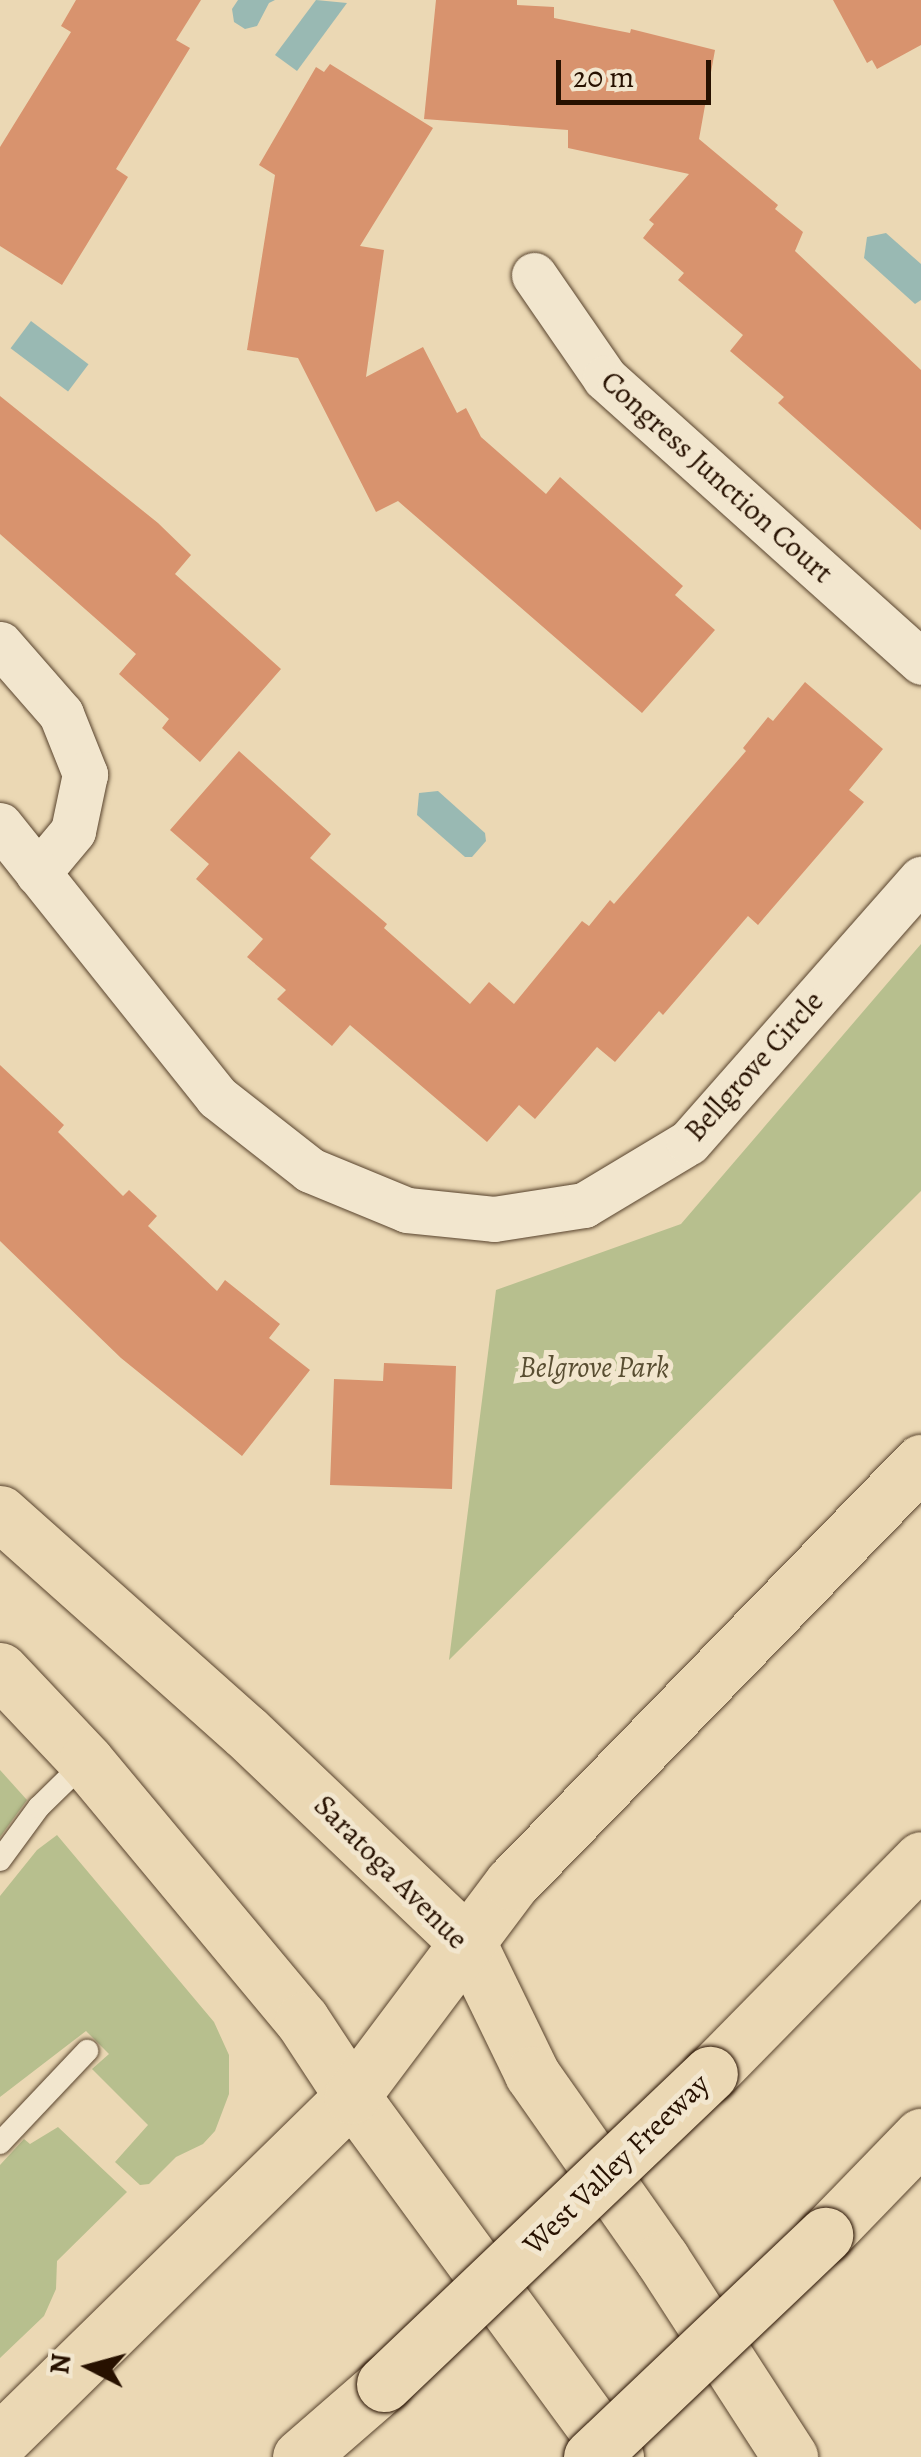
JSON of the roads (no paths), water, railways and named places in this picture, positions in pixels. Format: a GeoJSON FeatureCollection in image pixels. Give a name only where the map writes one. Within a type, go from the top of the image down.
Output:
{"type":"FeatureCollection","features":[{"type":"Feature","properties":{"kind":"highway"},"geometry":{"type":"LineString","coordinates":[[0,2441],[352,2096],[512,1882],[921,1462]]}},
{"type":"Feature","properties":{"kind":"highway","name":"Saratoga Avenue"},"geometry":{"type":"LineString","coordinates":[[0,1513],[246,1732],[469,1944],[532,2074],[662,2259],[790,2457]]}},
{"type":"Feature","properties":{"kind":"highway"},"geometry":{"type":"LineString","coordinates":[[0,1670],[86,1761],[302,2020],[352,2096],[616,2457]]}},
{"type":"Feature","properties":{"kind":"highway","name":"West Valley Freeway"},"geometry":{"type":"LineString","coordinates":[[300,2457],[384,2384],[710,2074],[921,1859]]}},
{"type":"Feature","properties":{"kind":"highway"},"geometry":{"type":"LineString","coordinates":[[592,2457],[825,2234],[921,2136]]}},
{"type":"Feature","properties":{"kind":"street","name":"Congress Junction Court"},"geometry":{"type":"LineString","coordinates":[[534,275],[604,378],[921,662]]}},
{"type":"Feature","properties":{"kind":"street"},"geometry":{"type":"LineString","coordinates":[[0,644],[61,714],[84,774],[73,831],[38,873]]}},
{"type":"Feature","properties":{"kind":"street","name":"Bellgrove Circle"},"geometry":{"type":"LineString","coordinates":[[0,825],[217,1097],[310,1170],[406,1210],[494,1219],[584,1206],[689,1142],[921,879]]}},
{"type":"Feature","properties":{"kind":"lane"},"geometry":{"type":"LineString","coordinates":[[0,1860],[38,1807],[86,1761]]}},
{"type":"Feature","properties":{"kind":"lane"},"geometry":{"type":"LineString","coordinates":[[1,2140],[87,2050]]}},
{"type":"Feature","properties":{"kind":"water"},"geometry":{"type":"Polygon","coordinates":[[[238,0],[275,0],[269,3],[257,26],[245,29],[234,22],[232,9],[238,0]]]}},
{"type":"Feature","properties":{"kind":"water"},"geometry":{"type":"Polygon","coordinates":[[[316,0],[347,3],[297,71],[275,55],[316,0]]]}},
{"type":"Feature","properties":{"kind":"water"},"geometry":{"type":"Polygon","coordinates":[[[886,233],[921,264],[921,300],[915,304],[864,258],[867,237],[886,233]]]}},
{"type":"Feature","properties":{"kind":"water"},"geometry":{"type":"Polygon","coordinates":[[[31,321],[89,364],[68,391],[11,348],[31,321]]]}},
{"type":"Feature","properties":{"kind":"water"},"geometry":{"type":"Polygon","coordinates":[[[438,791],[485,833],[486,841],[472,857],[465,857],[417,815],[419,793],[438,791]]]}},
{"type":"Feature","properties":{"kind":"park label","name":"Belgrove Park"},"geometry":{"type":"Point","coordinates":[594,1367]}}]}
